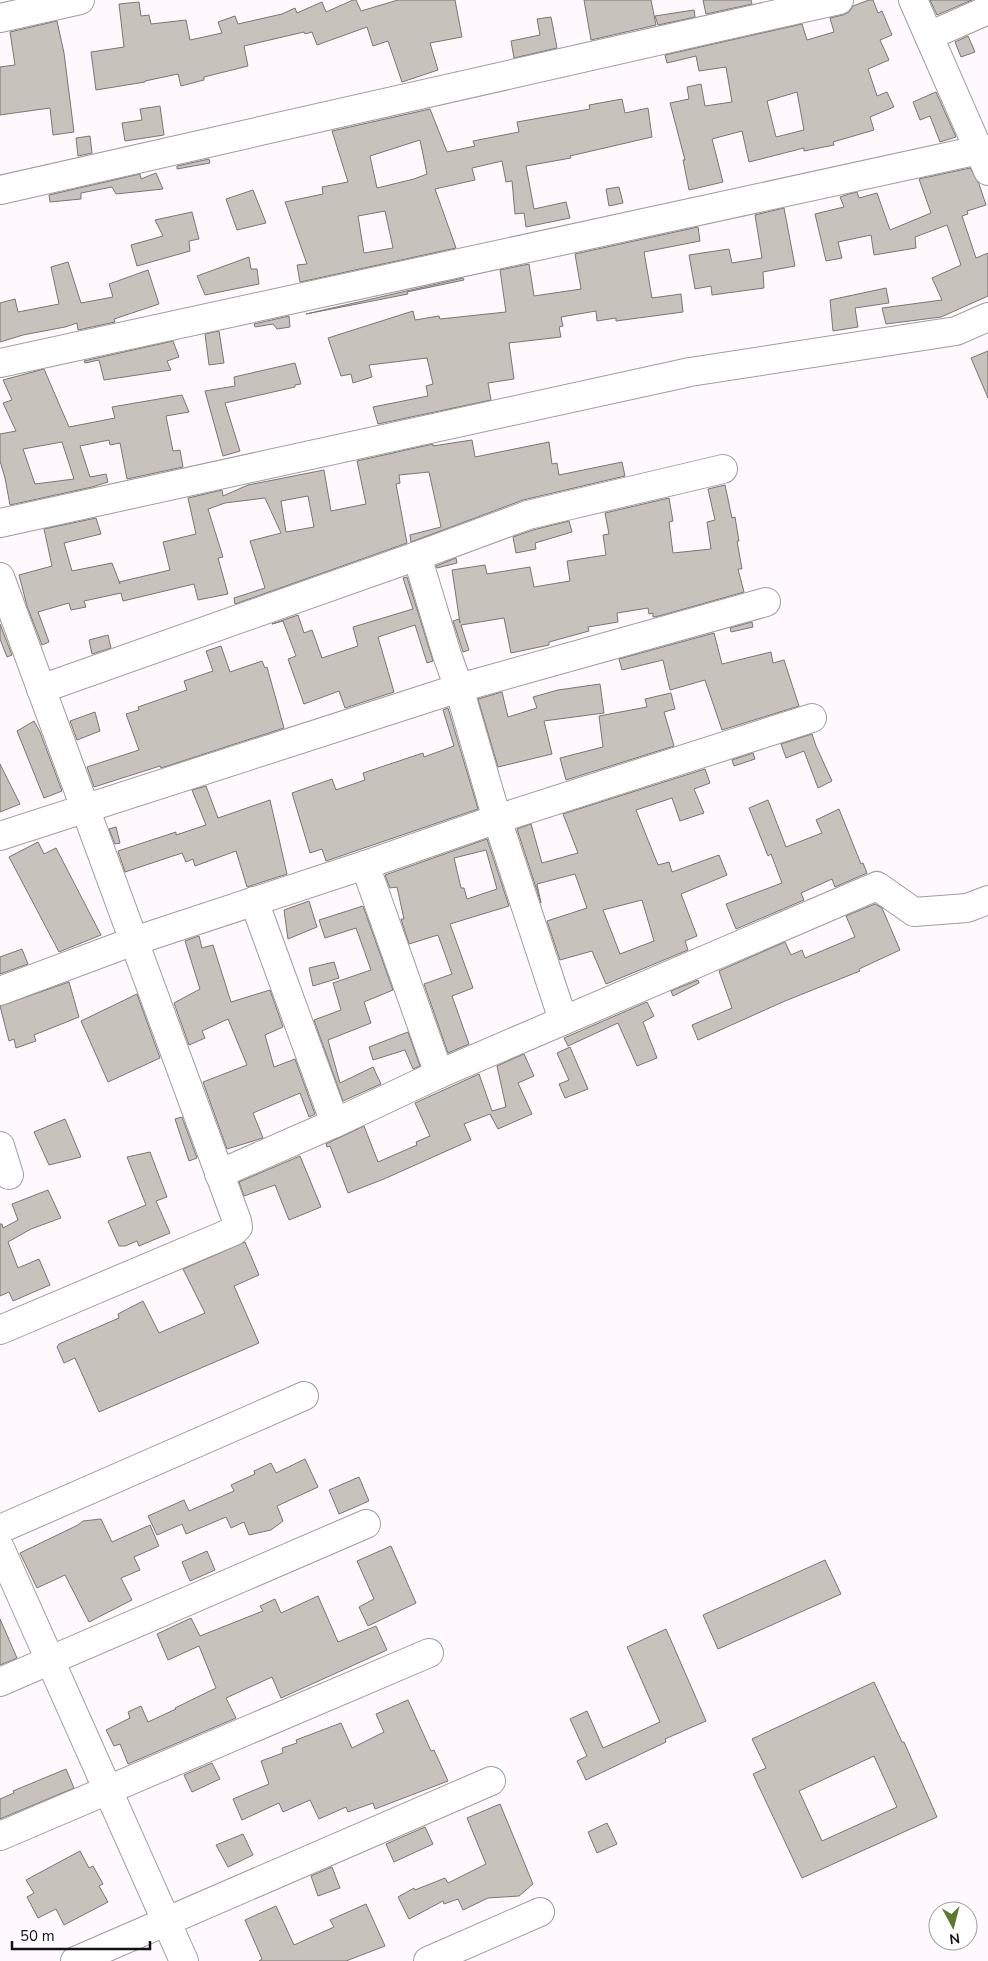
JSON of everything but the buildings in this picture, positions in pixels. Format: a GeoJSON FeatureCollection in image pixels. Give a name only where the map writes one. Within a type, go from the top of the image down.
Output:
{"type":"FeatureCollection","features":[{"type":"Feature","properties":{"kind":"street"},"geometry":{"type":"LineString","coordinates":[[0,18],[80,0]]}},
{"type":"Feature","properties":{"kind":"street"},"geometry":{"type":"LineString","coordinates":[[0,190],[839,0]]}},
{"type":"Feature","properties":{"kind":"street"},"geometry":{"type":"LineString","coordinates":[[0,362],[983,161],[913,0]]}},
{"type":"Feature","properties":{"kind":"street"},"geometry":{"type":"LineString","coordinates":[[928,36],[988,10]]}},
{"type":"Feature","properties":{"kind":"street"},"geometry":{"type":"LineString","coordinates":[[0,523],[690,372],[956,331],[988,316]]}},
{"type":"Feature","properties":{"kind":"street"},"geometry":{"type":"LineString","coordinates":[[41,689],[528,515],[723,469]]}},
{"type":"Feature","properties":{"kind":"street"},"geometry":{"type":"LineString","coordinates":[[417,556],[459,688],[497,819],[563,1020]]}},
{"type":"Feature","properties":{"kind":"street"},"geometry":{"type":"LineString","coordinates":[[0,577],[6,615],[41,689],[238,1227],[234,1231],[0,1330]]}},
{"type":"Feature","properties":{"kind":"street"},"geometry":{"type":"LineString","coordinates":[[0,836],[459,688],[766,602]]}},
{"type":"Feature","properties":{"kind":"street"},"geometry":{"type":"LineString","coordinates":[[0,991],[134,941],[365,865],[497,819],[812,718]]}},
{"type":"Feature","properties":{"kind":"street"},"geometry":{"type":"LineString","coordinates":[[365,865],[439,1074]]}},
{"type":"Feature","properties":{"kind":"street"},"geometry":{"type":"LineString","coordinates":[[219,1174],[336,1123],[439,1074],[877,886],[914,912],[967,908],[988,900]]}},
{"type":"Feature","properties":{"kind":"street"},"geometry":{"type":"LineString","coordinates":[[254,901],[336,1123]]}},
{"type":"Feature","properties":{"kind":"street"},"geometry":{"type":"LineString","coordinates":[[0,1146],[9,1175]]}},
{"type":"Feature","properties":{"kind":"street"},"geometry":{"type":"LineString","coordinates":[[0,1529],[304,1396]]}},
{"type":"Feature","properties":{"kind":"street"},"geometry":{"type":"LineString","coordinates":[[0,1682],[366,1524]]}},
{"type":"Feature","properties":{"kind":"street"},"geometry":{"type":"LineString","coordinates":[[0,1548],[184,1961]]}},
{"type":"Feature","properties":{"kind":"street"},"geometry":{"type":"LineString","coordinates":[[0,1836],[429,1653]]}},
{"type":"Feature","properties":{"kind":"street"},"geometry":{"type":"LineString","coordinates":[[75,1961],[491,1781]]}},
{"type":"Feature","properties":{"kind":"street"},"geometry":{"type":"LineString","coordinates":[[428,1961],[540,1912]]}}]}
